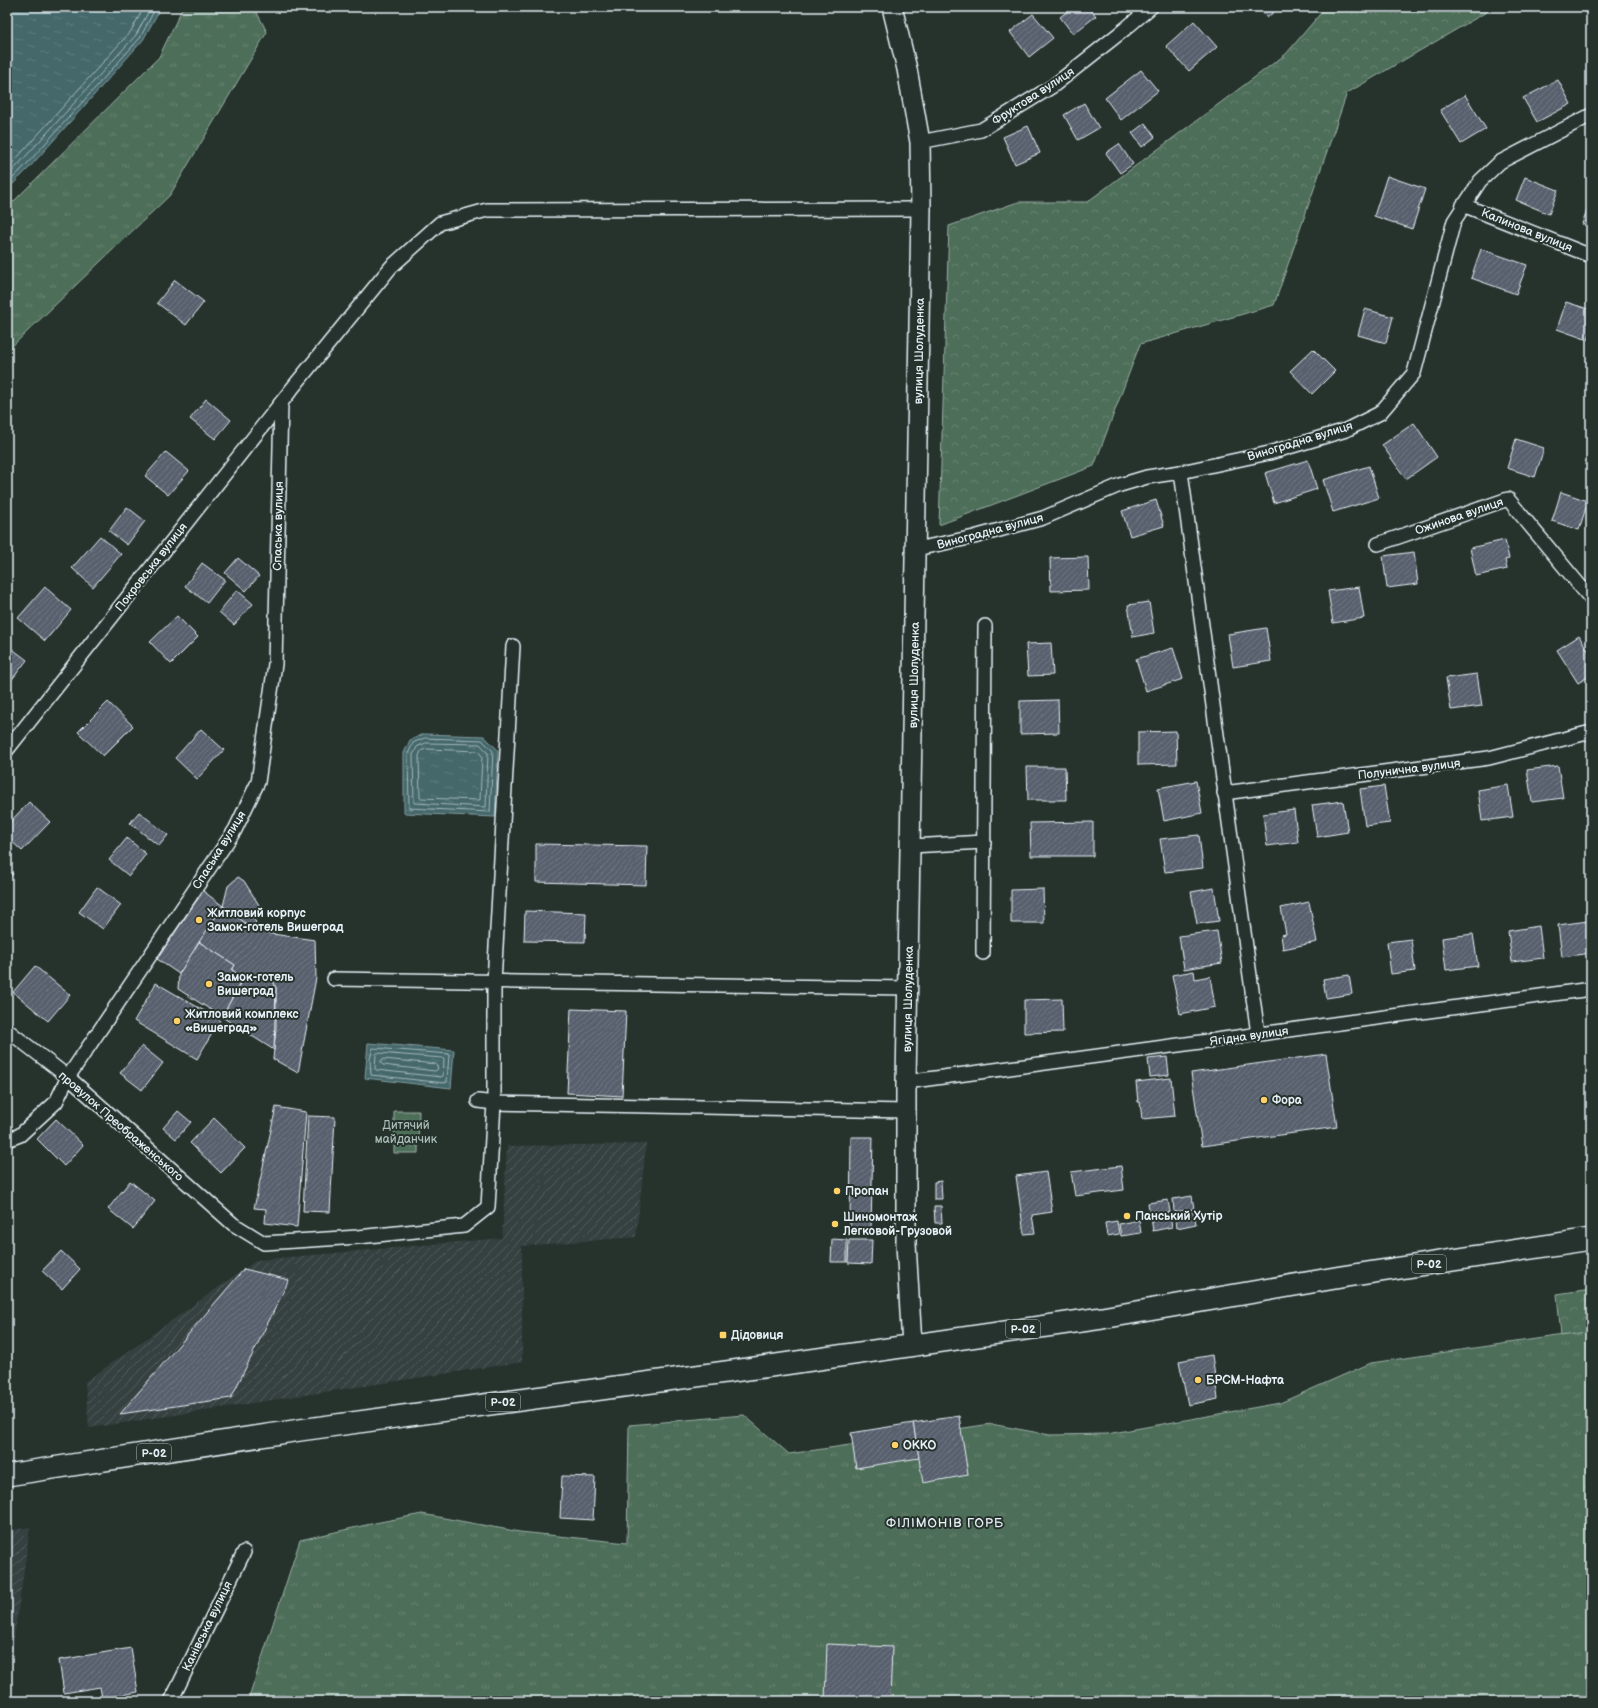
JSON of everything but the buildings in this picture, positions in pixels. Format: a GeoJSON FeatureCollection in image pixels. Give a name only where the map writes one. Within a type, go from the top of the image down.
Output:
{"type":"FeatureCollection","features":[{"type":"Feature","properties":{"kind":"main road","name":"вулиця Шолуденка"},"geometry":{"type":"LineString","coordinates":[[892,7],[907,69],[920,142],[921,209],[916,549],[906,1082],[906,1244],[912,1345]]}},
{"type":"Feature","properties":{"kind":"main road","name":"Р-02"},"geometry":{"type":"LineString","coordinates":[[7,1475],[300,1430],[1102,1318],[1341,1277],[1591,1239]]}},
{"type":"Feature","properties":{"kind":"street","name":"Фруктова вулиця"},"geometry":{"type":"LineString","coordinates":[[920,142],[981,130],[1053,86],[1126,29],[1151,7]]}},
{"type":"Feature","properties":{"kind":"street","name":"Виноградна вулиця"},"geometry":{"type":"LineString","coordinates":[[916,549],[974,537],[1043,518],[1120,485],[1147,477],[1181,472],[1270,453],[1346,430],[1380,413],[1414,373],[1454,221],[1463,205],[1480,181],[1500,162],[1591,114]]}},
{"type":"Feature","properties":{"kind":"street","name":"Калинова вулиця"},"geometry":{"type":"LineString","coordinates":[[1463,205],[1591,256]]}},
{"type":"Feature","properties":{"kind":"street","name":"Покровська вулиця"},"geometry":{"type":"LineString","coordinates":[[7,750],[281,403],[397,262],[440,223],[486,210],[921,209]]}},
{"type":"Feature","properties":{"kind":"street","name":"Спаська вулиця"},"geometry":{"type":"LineString","coordinates":[[7,1140],[20,1135],[56,1102],[68,1077],[235,830],[258,782],[274,664],[281,403]]}},
{"type":"Feature","properties":{"kind":"street"},"geometry":{"type":"LineString","coordinates":[[1181,472],[1258,1034]]}},
{"type":"Feature","properties":{"kind":"street","name":"Ожинова вулиця"},"geometry":{"type":"LineString","coordinates":[[1378,544],[1508,499],[1591,599]]}},
{"type":"Feature","properties":{"kind":"street"},"geometry":{"type":"LineString","coordinates":[[983,953],[985,626]]}},
{"type":"Feature","properties":{"kind":"street","name":"провулок Преображенського"},"geometry":{"type":"LineString","coordinates":[[7,1030],[68,1077],[233,1224],[264,1243],[358,1237],[464,1226],[488,1206],[494,1103],[494,982],[513,646]]}},
{"type":"Feature","properties":{"kind":"street","name":"Полунична вулиця"},"geometry":{"type":"LineString","coordinates":[[1224,793],[1489,758],[1591,732]]}},
{"type":"Feature","properties":{"kind":"street"},"geometry":{"type":"LineString","coordinates":[[911,846],[984,842]]}},
{"type":"Feature","properties":{"kind":"street"},"geometry":{"type":"LineString","coordinates":[[334,979],[908,988]]}},
{"type":"Feature","properties":{"kind":"street","name":"Ягідна вулиця"},"geometry":{"type":"LineString","coordinates":[[906,1082],[1591,989]]}},
{"type":"Feature","properties":{"kind":"street"},"geometry":{"type":"LineString","coordinates":[[478,1101],[494,1103],[906,1111]]}},
{"type":"Feature","properties":{"kind":"street","name":"Канівська вулиця"},"geometry":{"type":"LineString","coordinates":[[171,1701],[244,1552]]}},
{"type":"Feature","properties":{"kind":"shaded area"},"geometry":{"type":"Polygon","coordinates":[[[646,1144],[636,1237],[522,1246],[522,1362],[89,1428],[85,1382],[257,1260],[502,1238],[507,1146],[646,1144]]]}},
{"type":"Feature","properties":{"kind":"shaded area"},"geometry":{"type":"Polygon","coordinates":[[[30,1527],[11,1660],[7,1665],[7,1531],[30,1527]]]}},
{"type":"Feature","properties":{"kind":"green space"},"geometry":{"type":"Polygon","coordinates":[[[183,7],[254,7],[267,32],[170,195],[7,351],[7,208],[159,57],[183,7]]]}},
{"type":"Feature","properties":{"kind":"green space"},"geometry":{"type":"Polygon","coordinates":[[[1326,7],[1495,7],[1347,93],[1274,305],[1140,344],[1094,466],[939,525],[949,226],[1018,202],[1087,202],[1286,54],[1326,7]]]}},
{"type":"Feature","properties":{"kind":"green space","name":"Дитячий майданчик"},"geometry":{"type":"Polygon","coordinates":[[[394,1111],[419,1111],[418,1153],[394,1153],[394,1111]]]}},
{"type":"Feature","properties":{"kind":"green space"},"geometry":{"type":"Polygon","coordinates":[[[1591,1289],[1591,1331],[1561,1336],[1557,1294],[1591,1289]]]}},
{"type":"Feature","properties":{"kind":"green space"},"geometry":{"type":"Polygon","coordinates":[[[1591,1331],[1591,1701],[248,1701],[300,1540],[422,1514],[520,1532],[627,1543],[629,1425],[744,1415],[789,1454],[991,1424],[1050,1435],[1107,1434],[1280,1403],[1371,1363],[1591,1331]]]}},
{"type":"Feature","properties":{"kind":"water"},"geometry":{"type":"Polygon","coordinates":[[[7,7],[161,7],[143,40],[28,169],[7,190],[7,7]]]}},
{"type":"Feature","properties":{"kind":"water"},"geometry":{"type":"Polygon","coordinates":[[[424,734],[484,736],[498,750],[495,817],[404,813],[404,753],[410,740],[424,734]]]}},
{"type":"Feature","properties":{"kind":"water"},"geometry":{"type":"Polygon","coordinates":[[[368,1043],[454,1050],[451,1088],[365,1078],[368,1043]]]}},
{"type":"Feature","properties":{"kind":"place","name":"Житловий корпус Замок-готель Вишеград"},"geometry":{"type":"Point","coordinates":[199,920]}},
{"type":"Feature","properties":{"kind":"place","name":"Замок-готель Вишеград"},"geometry":{"type":"Point","coordinates":[209,984]}},
{"type":"Feature","properties":{"kind":"place","name":"Житловий комплекс «Вишеград»"},"geometry":{"type":"Point","coordinates":[177,1021]}},
{"type":"Feature","properties":{"kind":"place","name":"Фора"},"geometry":{"type":"Point","coordinates":[1264,1100]}},
{"type":"Feature","properties":{"kind":"place","name":"Пропан"},"geometry":{"type":"Point","coordinates":[837,1191]}},
{"type":"Feature","properties":{"kind":"place","name":"Панський Хутір"},"geometry":{"type":"Point","coordinates":[1127,1216]}},
{"type":"Feature","properties":{"kind":"place","name":"Шиномонтаж Легковой-Грузовой"},"geometry":{"type":"Point","coordinates":[835,1224]}},
{"type":"Feature","properties":{"kind":"place","name":"Дідовиця"},"geometry":{"type":"Point","coordinates":[723,1335]}},
{"type":"Feature","properties":{"kind":"place","name":"БРСМ-Нафта"},"geometry":{"type":"Point","coordinates":[1198,1380]}},
{"type":"Feature","properties":{"kind":"place","name":"ОККО"},"geometry":{"type":"Point","coordinates":[895,1445]}},
{"type":"Feature","properties":{"kind":"district","name":"ФІЛІМОНІВ ГОРБ"},"geometry":{"type":"Point","coordinates":[945,1522]}}]}
